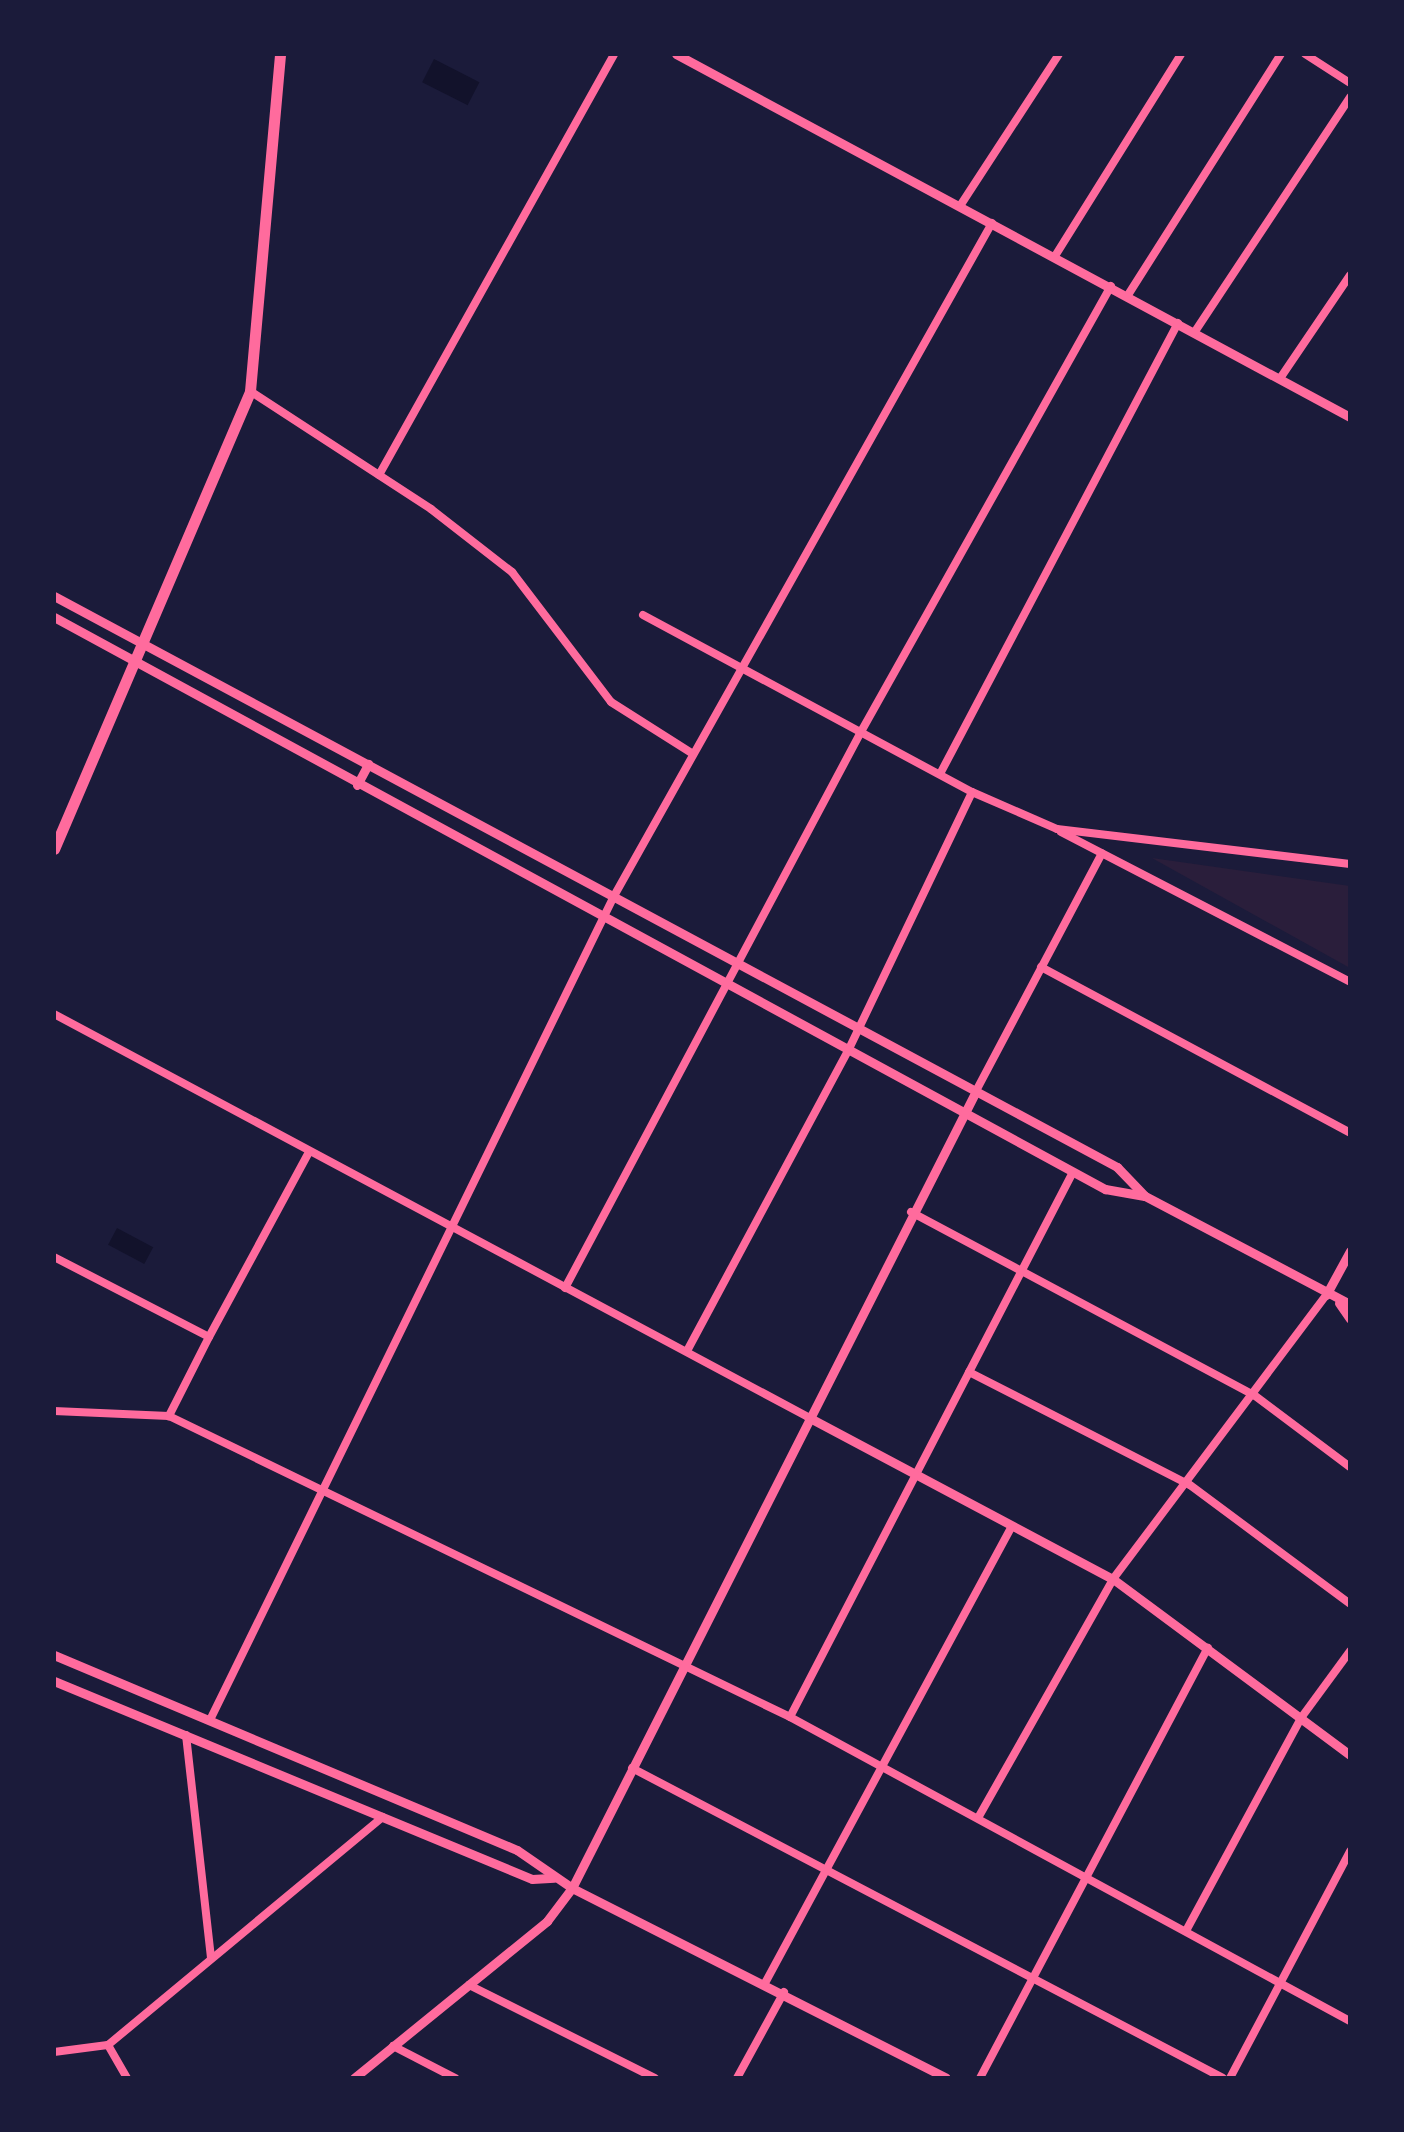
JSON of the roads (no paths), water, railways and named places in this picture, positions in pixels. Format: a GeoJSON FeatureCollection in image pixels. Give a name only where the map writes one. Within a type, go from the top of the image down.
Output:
{"type":"FeatureCollection","features":[{"type":"Feature","properties":{"kind":"main road"},"geometry":{"type":"LineString","coordinates":[[54,849],[130,661],[250,391],[280,54]]}},
{"type":"Feature","properties":{"kind":"street"},"geometry":{"type":"LineString","coordinates":[[379,475],[614,54]]}},
{"type":"Feature","properties":{"kind":"street"},"geometry":{"type":"LineString","coordinates":[[676,54],[1281,377],[1350,417]]}},
{"type":"Feature","properties":{"kind":"street"},"geometry":{"type":"LineString","coordinates":[[960,206],[1059,54]]}},
{"type":"Feature","properties":{"kind":"street"},"geometry":{"type":"LineString","coordinates":[[1055,256],[1181,54]]}},
{"type":"Feature","properties":{"kind":"street"},"geometry":{"type":"LineString","coordinates":[[1128,295],[1281,54]]}},
{"type":"Feature","properties":{"kind":"street"},"geometry":{"type":"LineString","coordinates":[[1305,54],[1350,83]]}},
{"type":"Feature","properties":{"kind":"street"},"geometry":{"type":"LineString","coordinates":[[1194,333],[1350,97]]}},
{"type":"Feature","properties":{"kind":"street"},"geometry":{"type":"LineString","coordinates":[[210,1720],[454,1230],[614,896],[992,223]]}},
{"type":"Feature","properties":{"kind":"street"},"geometry":{"type":"LineString","coordinates":[[1281,377],[1350,275]]}},
{"type":"Feature","properties":{"kind":"street"},"geometry":{"type":"LineString","coordinates":[[565,1288],[741,965],[862,730],[1111,286]]}},
{"type":"Feature","properties":{"kind":"street"},"geometry":{"type":"LineString","coordinates":[[940,774],[1178,323]]}},
{"type":"Feature","properties":{"kind":"street"},"geometry":{"type":"LineString","coordinates":[[250,391],[379,475],[512,572],[611,702],[693,754]]}},
{"type":"Feature","properties":{"kind":"street"},"geometry":{"type":"LineString","coordinates":[[54,596],[1117,1167],[1145,1196],[1344,1303],[1350,1319]]}},
{"type":"Feature","properties":{"kind":"street"},"geometry":{"type":"LineString","coordinates":[[643,615],[862,730],[972,792],[1057,829],[1350,982]]}},
{"type":"Feature","properties":{"kind":"street"},"geometry":{"type":"LineString","coordinates":[[54,617],[357,785],[1105,1189],[1145,1196]]}},
{"type":"Feature","properties":{"kind":"street"},"geometry":{"type":"LineString","coordinates":[[357,785],[368,764]]}},
{"type":"Feature","properties":{"kind":"street"},"geometry":{"type":"LineString","coordinates":[[687,1351],[848,1051],[972,792]]}},
{"type":"Feature","properties":{"kind":"street"},"geometry":{"type":"LineString","coordinates":[[1057,829],[1350,864]]}},
{"type":"Feature","properties":{"kind":"street"},"geometry":{"type":"LineString","coordinates":[[354,2078],[547,1921],[572,1888],[911,1212],[1102,853]]}},
{"type":"Feature","properties":{"kind":"street"},"geometry":{"type":"LineString","coordinates":[[1041,967],[1350,1133]]}},
{"type":"Feature","properties":{"kind":"street"},"geometry":{"type":"LineString","coordinates":[[54,1014],[1113,1579],[1350,1755]]}},
{"type":"Feature","properties":{"kind":"street"},"geometry":{"type":"LineString","coordinates":[[169,1416],[309,1152]]}},
{"type":"Feature","properties":{"kind":"street"},"geometry":{"type":"LineString","coordinates":[[790,1717],[1073,1172]]}},
{"type":"Feature","properties":{"kind":"street"},"geometry":{"type":"LineString","coordinates":[[911,1212],[1254,1395],[1350,1467]]}},
{"type":"Feature","properties":{"kind":"street"},"geometry":{"type":"LineString","coordinates":[[978,1818],[1113,1579],[1190,1485],[1326,1295],[1350,1251]]}},
{"type":"Feature","properties":{"kind":"street"},"geometry":{"type":"LineString","coordinates":[[54,1257],[209,1337]]}},
{"type":"Feature","properties":{"kind":"street"},"geometry":{"type":"LineString","coordinates":[[969,1372],[1190,1485],[1350,1604]]}},
{"type":"Feature","properties":{"kind":"street"},"geometry":{"type":"LineString","coordinates":[[54,1411],[169,1416],[790,1717],[1187,1929],[1350,2021]]}},
{"type":"Feature","properties":{"kind":"street"},"geometry":{"type":"LineString","coordinates":[[765,1983],[824,1866],[1012,1526]]}},
{"type":"Feature","properties":{"kind":"street"},"geometry":{"type":"LineString","coordinates":[[980,2078],[1208,1648]]}},
{"type":"Feature","properties":{"kind":"street"},"geometry":{"type":"LineString","coordinates":[[1187,1929],[1301,1718],[1350,1651]]}},
{"type":"Feature","properties":{"kind":"street"},"geometry":{"type":"LineString","coordinates":[[54,1655],[517,1850],[572,1888],[784,1992],[946,2078]]}},
{"type":"Feature","properties":{"kind":"street"},"geometry":{"type":"LineString","coordinates":[[54,1681],[532,1879],[554,1878]]}},
{"type":"Feature","properties":{"kind":"street"},"geometry":{"type":"LineString","coordinates":[[186,1735],[211,1958]]}},
{"type":"Feature","properties":{"kind":"street"},"geometry":{"type":"LineString","coordinates":[[632,1768],[824,1866],[1223,2078]]}},
{"type":"Feature","properties":{"kind":"street"},"geometry":{"type":"LineString","coordinates":[[54,2052],[108,2045],[383,1817]]}},
{"type":"Feature","properties":{"kind":"street"},"geometry":{"type":"LineString","coordinates":[[1230,2078],[1350,1851]]}},
{"type":"Feature","properties":{"kind":"street"},"geometry":{"type":"LineString","coordinates":[[469,1985],[655,2078]]}},
{"type":"Feature","properties":{"kind":"street"},"geometry":{"type":"LineString","coordinates":[[737,2078],[784,1992]]}},
{"type":"Feature","properties":{"kind":"street"},"geometry":{"type":"LineString","coordinates":[[108,2045],[127,2078]]}},
{"type":"Feature","properties":{"kind":"street"},"geometry":{"type":"LineString","coordinates":[[393,2046],[455,2078]]}}]}
